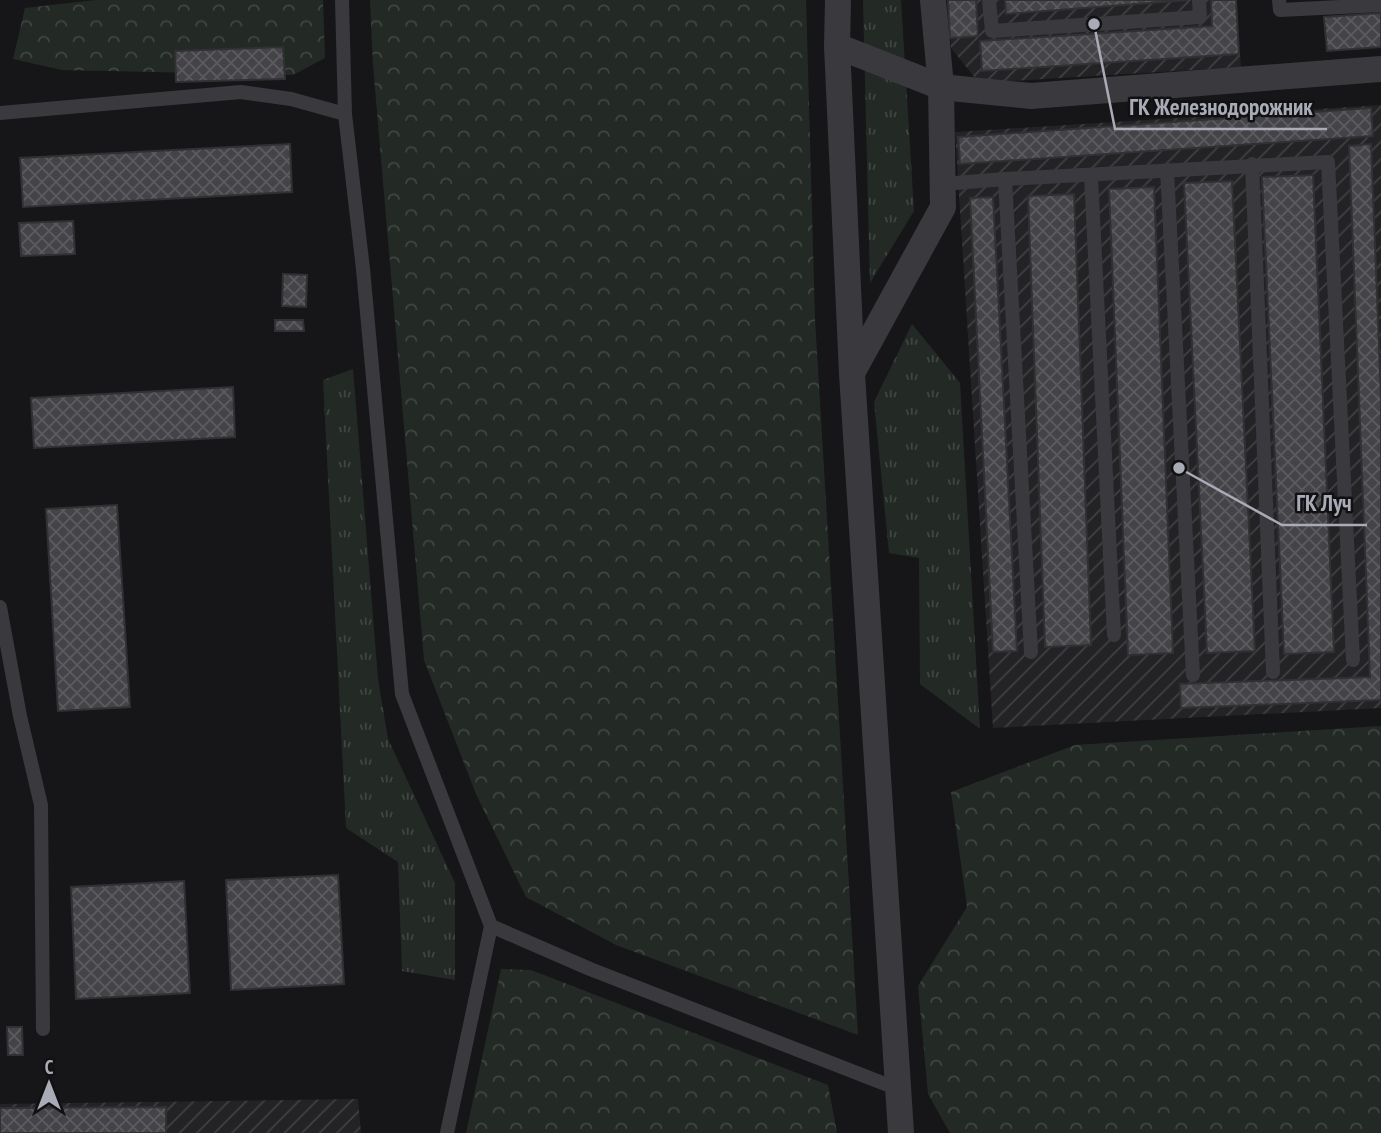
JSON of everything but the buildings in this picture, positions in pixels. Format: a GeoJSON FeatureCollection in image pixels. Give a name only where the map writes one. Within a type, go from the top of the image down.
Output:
{"type":"FeatureCollection","features":[{"type":"Feature","properties":{"kind":"street"},"geometry":{"type":"LineString","coordinates":[[838,0],[837,46],[852,374],[901,1133]]}},
{"type":"Feature","properties":{"kind":"street"},"geometry":{"type":"LineString","coordinates":[[852,374],[943,207],[941,87],[933,0]]}},
{"type":"Feature","properties":{"kind":"street"},"geometry":{"type":"LineString","coordinates":[[837,46],[941,87],[1031,96],[1381,69]]}},
{"type":"Feature","properties":{"kind":"lane"},"geometry":{"type":"LineString","coordinates":[[342,0],[345,114],[363,270],[402,694],[491,926],[447,1133]]}},
{"type":"Feature","properties":{"kind":"lane"},"geometry":{"type":"LineString","coordinates":[[989,0],[992,31],[1200,17],[1199,0]]}},
{"type":"Feature","properties":{"kind":"lane"},"geometry":{"type":"LineString","coordinates":[[1279,0],[1280,10],[1381,5]]}},
{"type":"Feature","properties":{"kind":"lane"},"geometry":{"type":"LineString","coordinates":[[0,113],[241,93],[291,99],[345,114]]}},
{"type":"Feature","properties":{"kind":"lane"},"geometry":{"type":"LineString","coordinates":[[943,184],[1252,164],[1328,162],[1353,660]]}},
{"type":"Feature","properties":{"kind":"lane"},"geometry":{"type":"LineString","coordinates":[[1252,164],[1273,671]]}},
{"type":"Feature","properties":{"kind":"lane"},"geometry":{"type":"LineString","coordinates":[[1167,170],[1194,675]]}},
{"type":"Feature","properties":{"kind":"lane"},"geometry":{"type":"LineString","coordinates":[[1091,176],[1114,635]]}},
{"type":"Feature","properties":{"kind":"lane"},"geometry":{"type":"LineString","coordinates":[[1005,179],[1031,652]]}},
{"type":"Feature","properties":{"kind":"lane"},"geometry":{"type":"LineString","coordinates":[[0,607],[20,716],[41,805],[43,1029]]}},
{"type":"Feature","properties":{"kind":"lane"},"geometry":{"type":"LineString","coordinates":[[491,926],[590,969],[898,1090]]}},
{"type":"Feature","properties":{"kind":"shaded area"},"geometry":{"type":"Polygon","coordinates":[[[948,0],[1236,0],[1241,67],[979,83],[951,48],[948,0]]]}},
{"type":"Feature","properties":{"kind":"shaded area"},"geometry":{"type":"Polygon","coordinates":[[[1381,105],[1381,708],[993,728],[955,132],[1381,105]]]}},
{"type":"Feature","properties":{"kind":"shaded area"},"geometry":{"type":"Polygon","coordinates":[[[358,1099],[361,1133],[0,1133],[0,1104],[358,1099]]]}},
{"type":"Feature","properties":{"kind":"green space"},"geometry":{"type":"Polygon","coordinates":[[[96,0],[323,0],[325,58],[293,75],[62,70],[13,59],[25,8],[96,0]]]}},
{"type":"Feature","properties":{"kind":"green space"},"geometry":{"type":"Polygon","coordinates":[[[370,0],[806,0],[815,319],[858,1035],[616,945],[526,897],[476,794],[424,660],[373,65],[370,0]]]}},
{"type":"Feature","properties":{"kind":"green space"},"geometry":{"type":"Polygon","coordinates":[[[863,0],[901,0],[914,211],[870,283],[863,0]]]}},
{"type":"Feature","properties":{"kind":"green space"},"geometry":{"type":"Polygon","coordinates":[[[912,324],[960,383],[980,729],[920,684],[919,558],[889,553],[874,402],[912,324]]]}},
{"type":"Feature","properties":{"kind":"green space"},"geometry":{"type":"Polygon","coordinates":[[[353,369],[378,679],[388,739],[455,883],[455,980],[402,971],[398,862],[346,828],[323,380],[353,369]]]}},
{"type":"Feature","properties":{"kind":"green space"},"geometry":{"type":"Polygon","coordinates":[[[1381,726],[1381,1133],[950,1133],[928,1094],[918,986],[967,907],[951,792],[1075,745],[1381,726]]]}},
{"type":"Feature","properties":{"kind":"green space"},"geometry":{"type":"Polygon","coordinates":[[[501,969],[531,970],[828,1085],[837,1133],[466,1133],[501,969]]]}},
{"type":"Feature","properties":{"kind":"place","name":"ГК Железнодорожник"},"geometry":{"type":"Point","coordinates":[1094,24]}},
{"type":"Feature","properties":{"kind":"place","name":"ГК Луч"},"geometry":{"type":"Point","coordinates":[1179,468]}}]}
